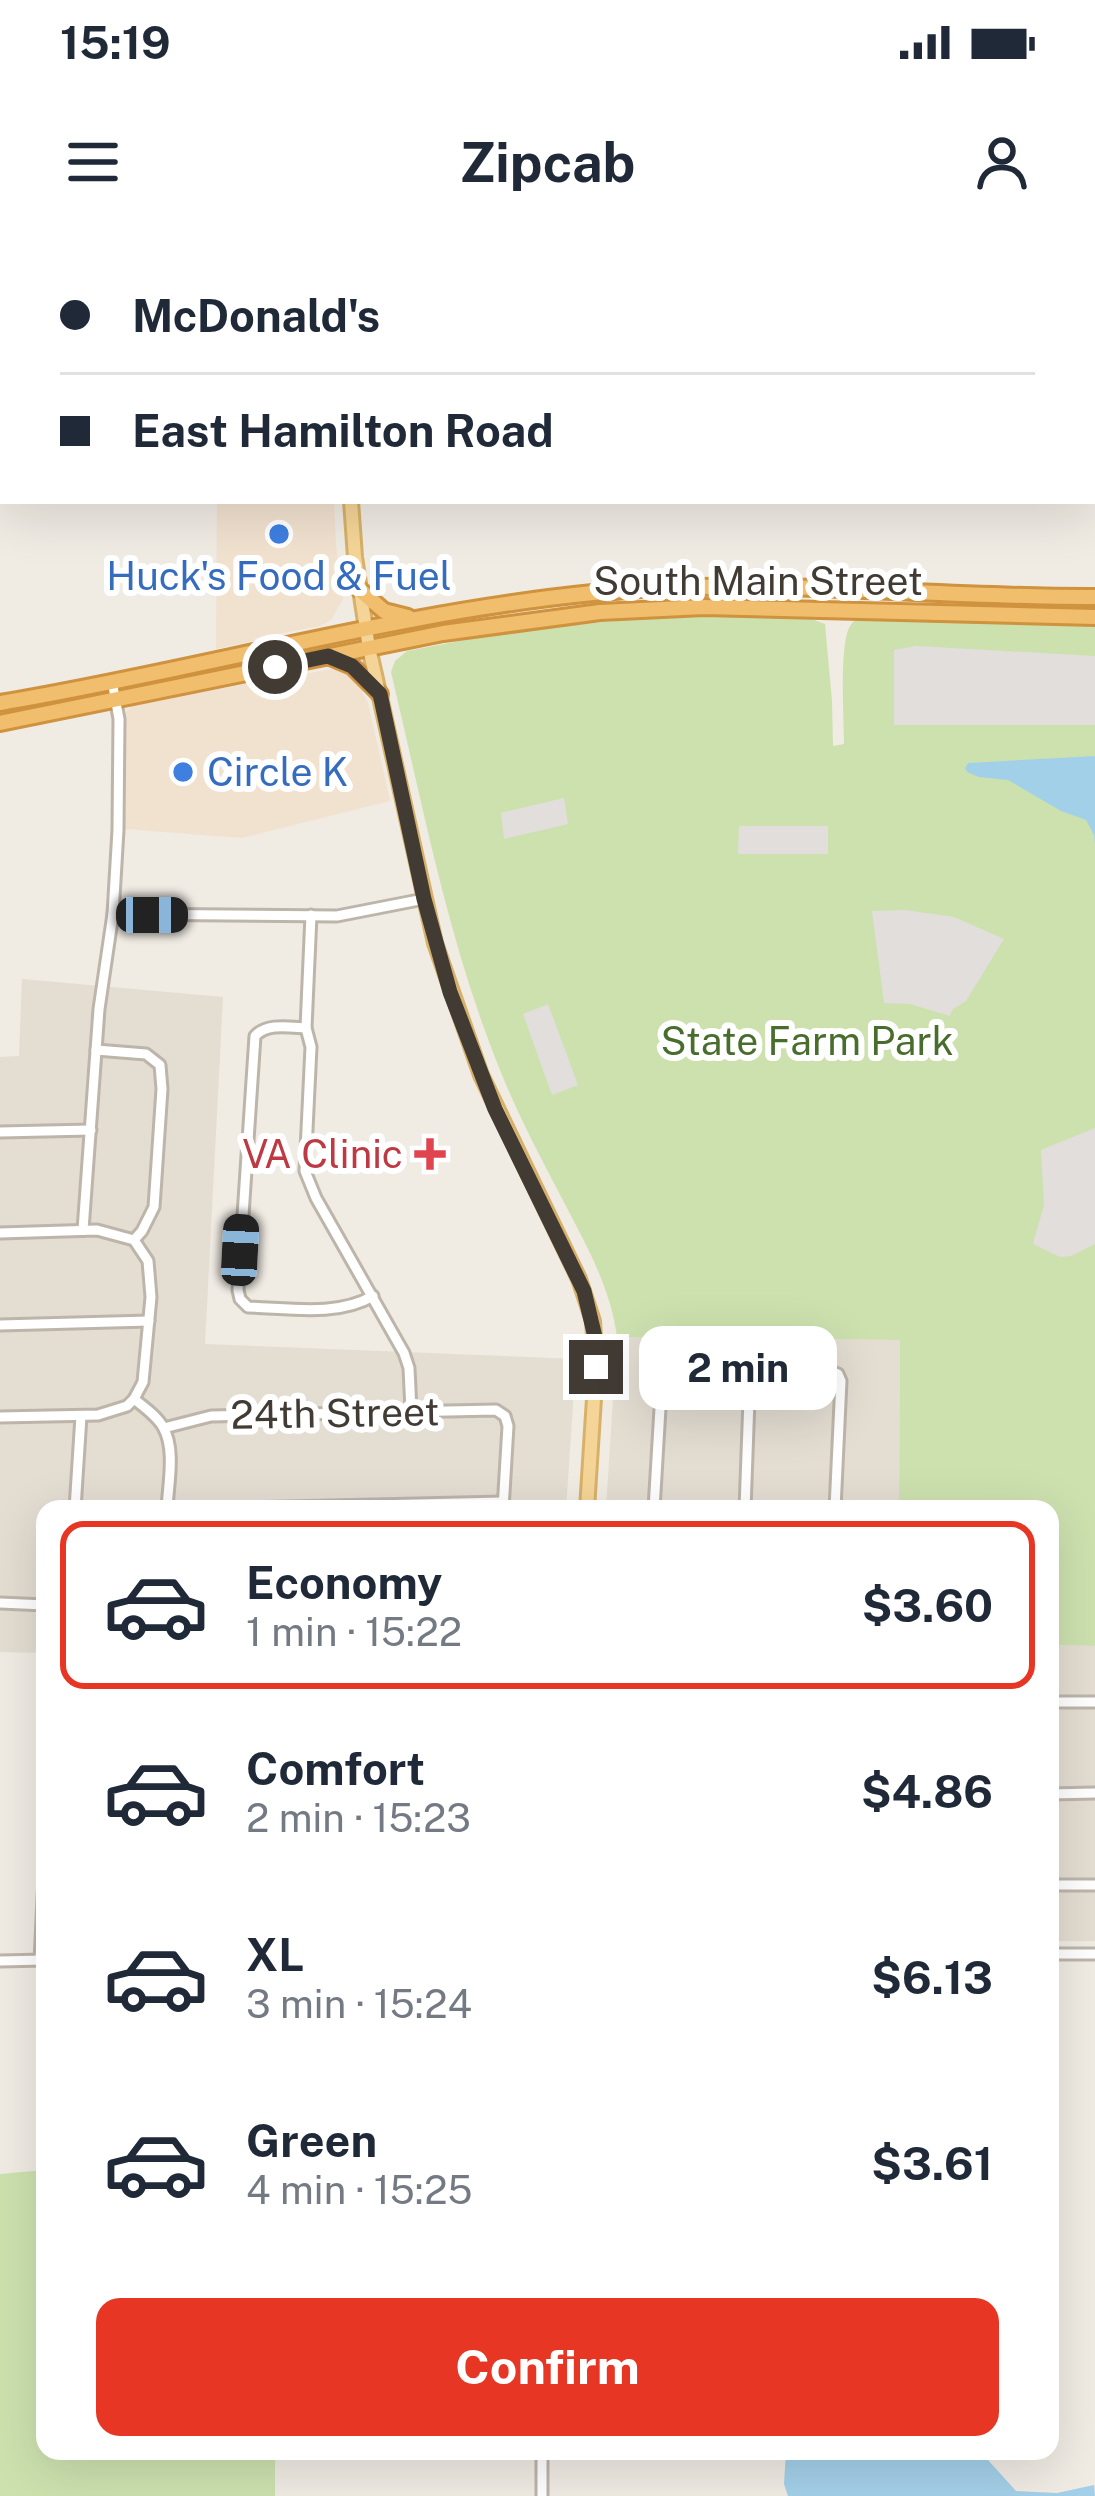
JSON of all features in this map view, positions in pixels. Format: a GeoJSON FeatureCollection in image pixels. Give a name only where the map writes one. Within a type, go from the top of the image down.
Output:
{"type":"FeatureCollection","features":[{"type":"Feature","properties":{"kind":"highway","name":"South Main Street"},"geometry":{"type":"LineString","coordinates":[[0,703],[412,618],[545,598],[662,588],[782,587],[1095,597]]}},
{"type":"Feature","properties":{"kind":"highway"},"geometry":{"type":"LineString","coordinates":[[360,590],[383,611],[412,618]]}},
{"type":"Feature","properties":{"kind":"highway","name":"South Main Street"},"geometry":{"type":"LineString","coordinates":[[0,723],[369,647],[564,616],[704,607],[1095,617]]}},
{"type":"Feature","properties":{"kind":"highway"},"geometry":{"type":"LineString","coordinates":[[328,656],[352,666],[380,694]]}},
{"type":"Feature","properties":{"kind":"main road"},"geometry":{"type":"LineString","coordinates":[[351,504],[369,647],[424,899],[450,992],[481,1075],[589,1306],[596,1367],[587,1500]]}},
{"type":"Feature","properties":{"kind":"street"},"geometry":{"type":"LineString","coordinates":[[83,1230],[102,979],[113,914],[119,771],[112,681]]}},
{"type":"Feature","properties":{"kind":"street"},"geometry":{"type":"LineString","coordinates":[[113,914],[361,913],[424,899]]}},
{"type":"Feature","properties":{"kind":"street"},"geometry":{"type":"LineString","coordinates":[[311,915],[305,1172],[409,1368],[411,1411]]}},
{"type":"Feature","properties":{"kind":"street"},"geometry":{"type":"LineString","coordinates":[[306,1028],[269,1027],[255,1036],[240,1299],[248,1307],[334,1309],[373,1296]]}},
{"type":"Feature","properties":{"kind":"street"},"geometry":{"type":"LineString","coordinates":[[96,1050],[146,1054],[160,1065],[154,1207],[134,1240]]}},
{"type":"Feature","properties":{"kind":"street"},"geometry":{"type":"LineString","coordinates":[[0,1132],[91,1130]]}},
{"type":"Feature","properties":{"kind":"street"},"geometry":{"type":"LineString","coordinates":[[0,1233],[112,1232],[134,1240],[150,1268],[143,1382],[134,1400],[110,1413],[0,1417]]}},
{"type":"Feature","properties":{"kind":"street"},"geometry":{"type":"LineString","coordinates":[[0,1325],[149,1322]]}},
{"type":"Feature","properties":{"kind":"street"},"geometry":{"type":"LineString","coordinates":[[655,1500],[662,1376],[675,1372],[830,1371],[841,1381],[836,1500]]}},
{"type":"Feature","properties":{"kind":"street"},"geometry":{"type":"LineString","coordinates":[[745,1500],[750,1372]]}},
{"type":"Feature","properties":{"kind":"street"},"geometry":{"type":"LineString","coordinates":[[134,1400],[164,1429],[167,1500]]}},
{"type":"Feature","properties":{"kind":"street","name":"24th Street"},"geometry":{"type":"LineString","coordinates":[[164,1429],[211,1416],[493,1409],[505,1416],[508,1426],[503,1500]]}},
{"type":"Feature","properties":{"kind":"street"},"geometry":{"type":"LineString","coordinates":[[76,1500],[81,1416]]}},
{"type":"Feature","properties":{"kind":"street"},"geometry":{"type":"LineString","coordinates":[[0,1603],[36,1605]]}},
{"type":"Feature","properties":{"kind":"street"},"geometry":{"type":"LineString","coordinates":[[1059,1702],[1095,1702]]}},
{"type":"Feature","properties":{"kind":"street"},"geometry":{"type":"LineString","coordinates":[[1059,1794],[1095,1793]]}},
{"type":"Feature","properties":{"kind":"street"},"geometry":{"type":"LineString","coordinates":[[1059,1885],[1095,1885]]}},
{"type":"Feature","properties":{"kind":"street"},"geometry":{"type":"LineString","coordinates":[[1059,1954],[1095,1954]]}},
{"type":"Feature","properties":{"kind":"street"},"geometry":{"type":"LineString","coordinates":[[0,1961],[36,1960]]}},
{"type":"Feature","properties":{"kind":"street"},"geometry":{"type":"LineString","coordinates":[[542,2460],[542,2496]]}},
{"type":"Feature","properties":{"kind":"shaded area"},"geometry":{"type":"Polygon","coordinates":[[[217,504],[334,504],[343,599],[331,620],[216,649],[217,504]]]}},
{"type":"Feature","properties":{"kind":"shaded area"},"geometry":{"type":"Polygon","coordinates":[[[916,646],[1095,656],[1095,725],[894,725],[894,650],[916,646]]]}},
{"type":"Feature","properties":{"kind":"shaded area"},"geometry":{"type":"Polygon","coordinates":[[[333,669],[353,675],[368,703],[390,801],[242,838],[125,829],[126,712],[133,704],[333,669]]]}},
{"type":"Feature","properties":{"kind":"shaded area"},"geometry":{"type":"Polygon","coordinates":[[[564,798],[568,824],[504,839],[501,813],[564,798]]]}},
{"type":"Feature","properties":{"kind":"shaded area"},"geometry":{"type":"Polygon","coordinates":[[[739,826],[828,826],[828,854],[738,854],[739,826]]]}},
{"type":"Feature","properties":{"kind":"shaded area"},"geometry":{"type":"Polygon","coordinates":[[[872,911],[954,917],[1004,939],[966,1001],[950,1016],[910,1004],[884,1003],[872,911]]]}},
{"type":"Feature","properties":{"kind":"shaded area"},"geometry":{"type":"Polygon","coordinates":[[[22,979],[223,997],[205,1344],[576,1359],[567,1500],[36,1500],[36,1653],[0,1652],[0,1057],[19,1056],[22,979]]]}},
{"type":"Feature","properties":{"kind":"shaded area"},"geometry":{"type":"Polygon","coordinates":[[[548,1004],[578,1085],[552,1095],[523,1014],[548,1004]]]}},
{"type":"Feature","properties":{"kind":"shaded area"},"geometry":{"type":"Polygon","coordinates":[[[1095,1128],[1095,1244],[1060,1257],[1033,1244],[1044,1205],[1041,1150],[1095,1128]]]}},
{"type":"Feature","properties":{"kind":"shaded area"},"geometry":{"type":"Polygon","coordinates":[[[617,1337],[900,1340],[899,1500],[607,1500],[617,1337]]]}},
{"type":"Feature","properties":{"kind":"shaded area"},"geometry":{"type":"Polygon","coordinates":[[[1059,1645],[1095,1646],[1095,1941],[1059,1941],[1059,1645]]]}},
{"type":"Feature","properties":{"kind":"green space","name":"State Farm Park"},"geometry":{"type":"Polygon","coordinates":[[[675,616],[809,618],[825,624],[833,746],[844,744],[844,649],[850,626],[857,619],[1095,623],[1095,1646],[1059,1645],[1059,1500],[899,1500],[900,1340],[617,1337],[598,1272],[524,1123],[482,1022],[438,873],[391,672],[407,651],[529,628],[675,616]]]}},
{"type":"Feature","properties":{"kind":"green space"},"geometry":{"type":"Polygon","coordinates":[[[36,2171],[36,2460],[275,2460],[275,2496],[0,2496],[0,2174],[36,2171]]]}},
{"type":"Feature","properties":{"kind":"water"},"geometry":{"type":"Polygon","coordinates":[[[1095,756],[1095,845],[1086,820],[1008,780],[979,777],[965,768],[968,763],[1095,756]]]}},
{"type":"Feature","properties":{"kind":"water"},"geometry":{"type":"Polygon","coordinates":[[[785,2460],[988,2460],[1016,2491],[1057,2493],[1094,2485],[1095,2496],[788,2496],[785,2460]]]}},
{"type":"Feature","properties":{"kind":"place","name":"Huck's Food & Fuel"},"geometry":{"type":"Point","coordinates":[279,534]}},
{"type":"Feature","properties":{"kind":"place","name":"Circle K"},"geometry":{"type":"Point","coordinates":[183,772]}},
{"type":"Feature","properties":{"kind":"place","name":"VA Clinic"},"geometry":{"type":"Point","coordinates":[430,1154]}},
{"type":"Feature","properties":{"kind":"route"},"geometry":{"type":"LineString","coordinates":[[275,667],[328,656],[352,666],[380,694],[424,899],[450,992],[495,1109],[584,1291],[595,1337],[596,1367]]}}]}
